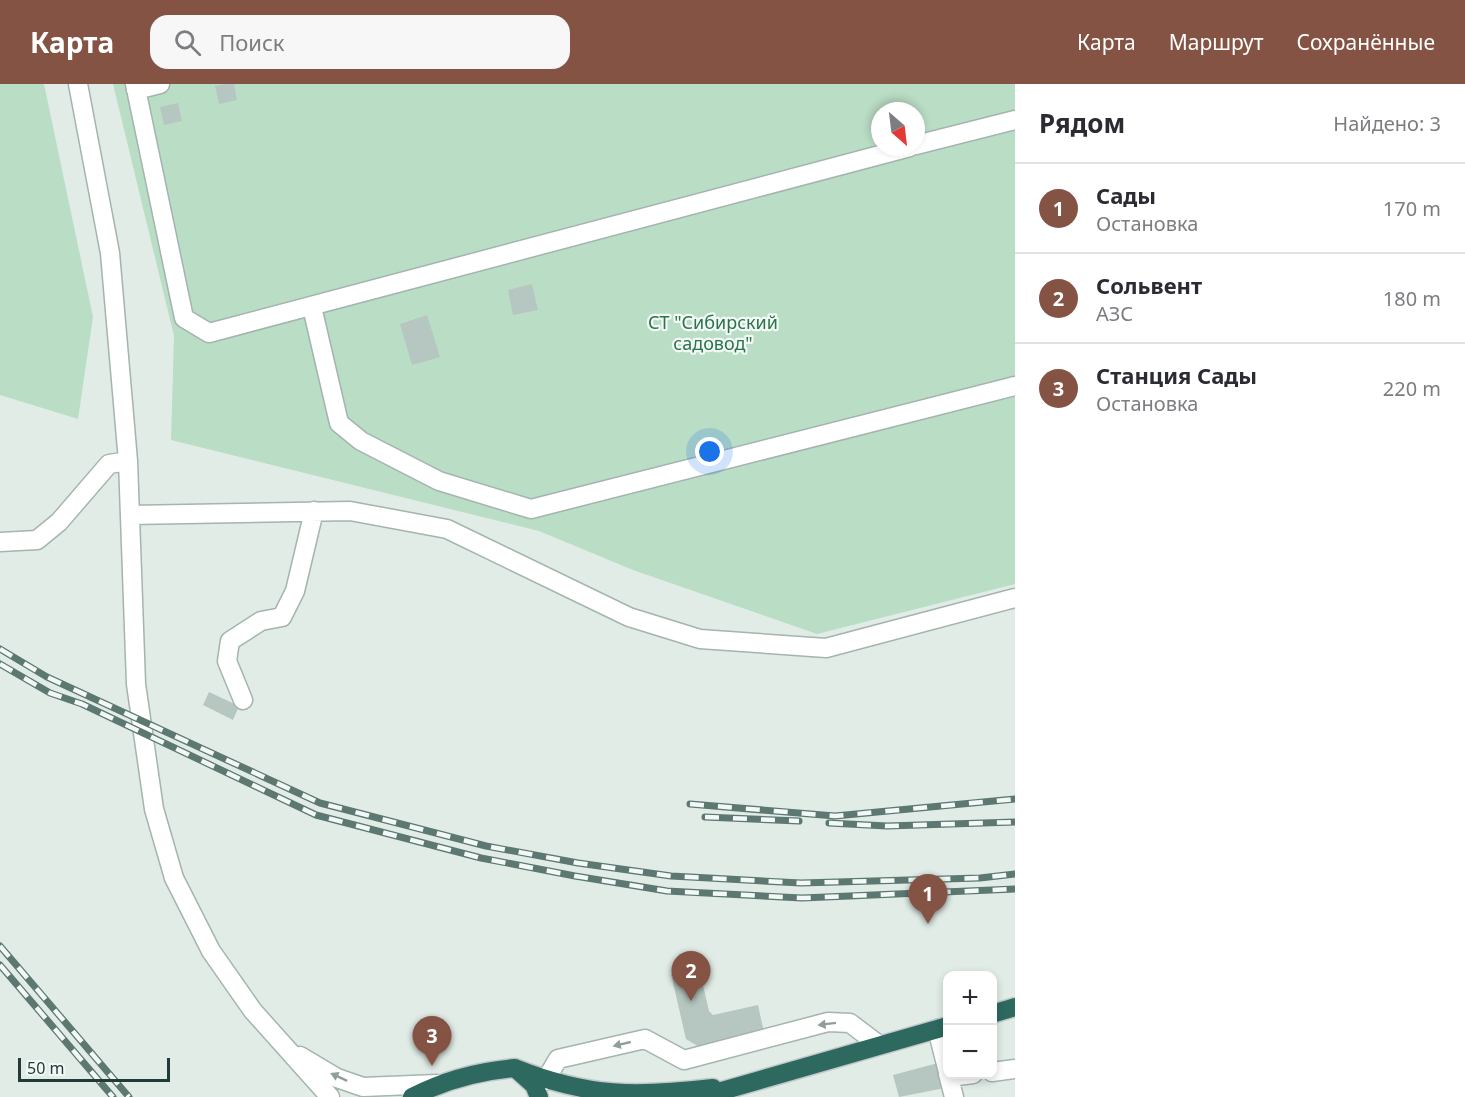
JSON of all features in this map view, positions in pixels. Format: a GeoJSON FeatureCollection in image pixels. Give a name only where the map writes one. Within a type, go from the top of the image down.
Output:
{"type":"FeatureCollection","features":[{"type":"Feature","properties":{"kind":"highway"},"geometry":{"type":"LineString","coordinates":[[997,1013],[1015,1007]]}},
{"type":"Feature","properties":{"kind":"highway"},"geometry":{"type":"LineString","coordinates":[[701,1097],[942,1027]]}},
{"type":"Feature","properties":{"kind":"highway"},"geometry":{"type":"LineString","coordinates":[[412,1097],[437,1084],[491,1070],[516,1068],[542,1089],[609,1097],[668,1096],[759,1079]]}},
{"type":"Feature","properties":{"kind":"street"},"geometry":{"type":"LineString","coordinates":[[78,84],[110,253],[128,461],[136,684],[154,809],[174,878],[211,951],[254,1011],[330,1097]]}},
{"type":"Feature","properties":{"kind":"street"},"geometry":{"type":"LineString","coordinates":[[160,84],[136,87],[184,318],[209,333],[876,156]]}},
{"type":"Feature","properties":{"kind":"street"},"geometry":{"type":"LineString","coordinates":[[925,143],[1015,120]]}},
{"type":"Feature","properties":{"kind":"street"},"geometry":{"type":"LineString","coordinates":[[312,307],[339,423],[361,441],[439,481],[531,509],[1015,386]]}},
{"type":"Feature","properties":{"kind":"street"},"geometry":{"type":"LineString","coordinates":[[0,542],[38,540],[58,522],[109,464],[128,461]]}},
{"type":"Feature","properties":{"kind":"street"},"geometry":{"type":"LineString","coordinates":[[243,700],[227,661],[230,640],[261,621],[282,617],[295,591],[315,511]]}},
{"type":"Feature","properties":{"kind":"street"},"geometry":{"type":"LineString","coordinates":[[130,515],[350,511],[447,529],[629,618],[699,639],[826,648],[1015,598]]}},
{"type":"Feature","properties":{"kind":"street"},"geometry":{"type":"LineString","coordinates":[[542,1089],[558,1059],[645,1039],[684,1060],[828,1022],[850,1023],[879,1045]]}},
{"type":"Feature","properties":{"kind":"street"},"geometry":{"type":"LineString","coordinates":[[286,1048],[338,1078],[363,1088],[437,1084]]}},
{"type":"Feature","properties":{"kind":"street"},"geometry":{"type":"LineString","coordinates":[[997,1071],[1015,1069]]}},
{"type":"Feature","properties":{"kind":"street"},"geometry":{"type":"LineString","coordinates":[[949,1079],[954,1097]]}},
{"type":"Feature","properties":{"kind":"green space"},"geometry":{"type":"Polygon","coordinates":[[[0,84],[44,84],[93,317],[78,419],[0,395],[0,84]]]}},
{"type":"Feature","properties":{"kind":"green space","name":"СТ \"Сибирский садовод\""},"geometry":{"type":"Polygon","coordinates":[[[113,84],[1015,84],[1015,584],[817,634],[633,570],[539,531],[171,440],[174,336],[113,84]]]}},
{"type":"Feature","properties":{"kind":"building"},"geometry":{"type":"Polygon","coordinates":[[[234,84],[237,100],[219,104],[215,86],[234,84]]]}},
{"type":"Feature","properties":{"kind":"building"},"geometry":{"type":"Polygon","coordinates":[[[178,103],[182,121],[164,125],[160,107],[178,103]]]}},
{"type":"Feature","properties":{"kind":"building"},"geometry":{"type":"Polygon","coordinates":[[[532,284],[538,310],[513,315],[508,290],[532,284]]]}},
{"type":"Feature","properties":{"kind":"building"},"geometry":{"type":"Polygon","coordinates":[[[427,315],[440,357],[412,365],[400,324],[427,315]]]}},
{"type":"Feature","properties":{"kind":"building"},"geometry":{"type":"Polygon","coordinates":[[[209,692],[239,706],[233,720],[203,705],[209,692]]]}},
{"type":"Feature","properties":{"kind":"building"},"geometry":{"type":"Polygon","coordinates":[[[699,968],[709,1011],[713,1015],[758,1005],[764,1033],[701,1048],[686,1039],[671,974],[699,968]]]}},
{"type":"Feature","properties":{"kind":"building"},"geometry":{"type":"Polygon","coordinates":[[[938,1063],[945,1088],[899,1097],[893,1075],[938,1063]]]}},
{"type":"Feature","properties":{"kind":"railway"},"geometry":{"type":"LineString","coordinates":[[0,649],[47,677],[320,803],[486,846],[578,863],[671,876],[801,883],[980,878],[1015,874]]}},
{"type":"Feature","properties":{"kind":"railway"},"geometry":{"type":"LineString","coordinates":[[0,664],[50,693],[82,704],[316,815],[481,858],[667,891],[802,898],[1015,889]]}},
{"type":"Feature","properties":{"kind":"railway"},"geometry":{"type":"LineString","coordinates":[[690,804],[835,816],[1015,799]]}},
{"type":"Feature","properties":{"kind":"railway"},"geometry":{"type":"LineString","coordinates":[[705,817],[799,821]]}},
{"type":"Feature","properties":{"kind":"railway"},"geometry":{"type":"LineString","coordinates":[[829,823],[887,826],[1015,822]]}},
{"type":"Feature","properties":{"kind":"railway"},"geometry":{"type":"LineString","coordinates":[[0,946],[129,1097]]}},
{"type":"Feature","properties":{"kind":"railway"},"geometry":{"type":"LineString","coordinates":[[0,965],[113,1097]]}},
{"type":"Feature","properties":{"kind":"place","name":"Сады"},"geometry":{"type":"Point","coordinates":[928,924]}},
{"type":"Feature","properties":{"kind":"place","name":"Сольвент"},"geometry":{"type":"Point","coordinates":[691,1001]}},
{"type":"Feature","properties":{"kind":"place","name":"Станция Сады"},"geometry":{"type":"Point","coordinates":[432,1066]}}]}
